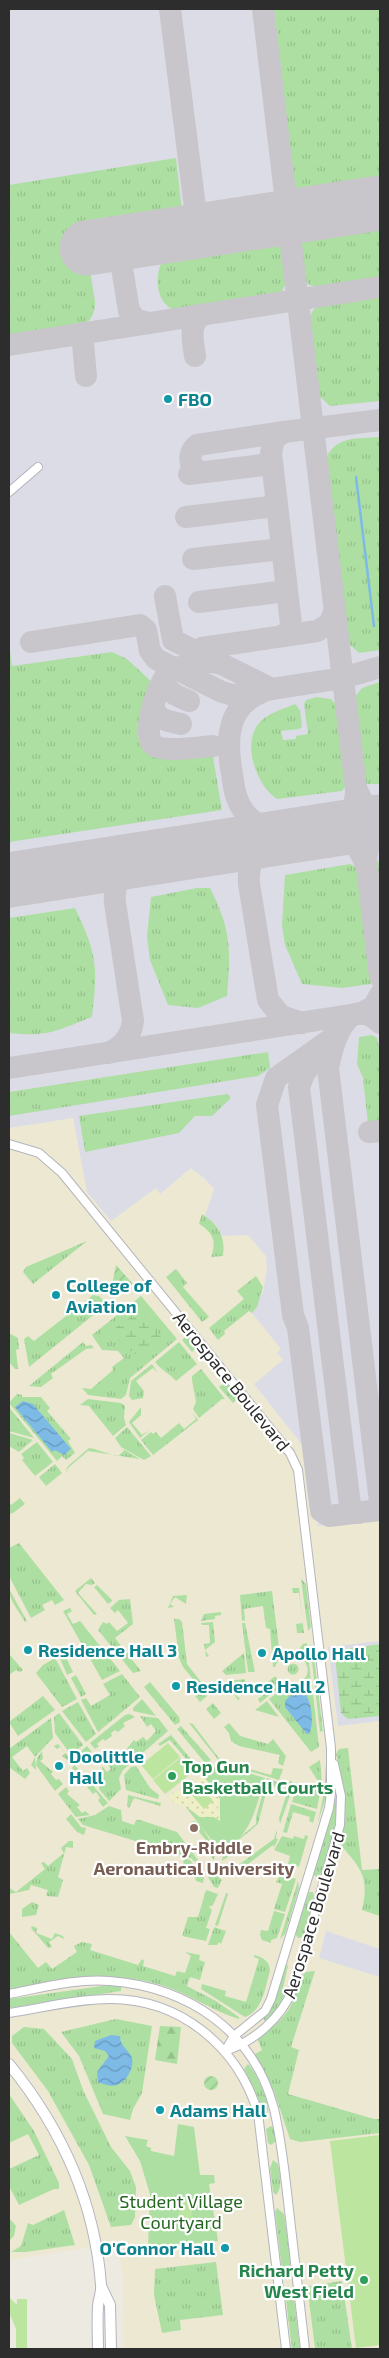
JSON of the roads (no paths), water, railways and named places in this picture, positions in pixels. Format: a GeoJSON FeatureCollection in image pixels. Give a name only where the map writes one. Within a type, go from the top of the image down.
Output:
{"type":"FeatureCollection","features":[{"type":"Feature","properties":{"kind":"main road"},"geometry":{"type":"LineString","coordinates":[[9,2064],[48,2119],[80,2183],[96,2242],[102,2288],[110,2305],[111,2349]]}},
{"type":"Feature","properties":{"kind":"main road"},"geometry":{"type":"LineString","coordinates":[[98,2349],[98,2306],[102,2288]]}},
{"type":"Feature","properties":{"kind":"street"},"geometry":{"type":"LineString","coordinates":[[9,492],[38,467]]}},
{"type":"Feature","properties":{"kind":"street","name":"Aerospace Boulevard"},"geometry":{"type":"LineString","coordinates":[[9,1144],[39,1153],[62,1173],[296,1462],[331,1748],[332,1793],[307,1882],[265,2011],[234,2036],[225,2051]]}},
{"type":"Feature","properties":{"kind":"street","name":"Aerospace Boulevard"},"geometry":{"type":"LineString","coordinates":[[225,2051],[242,2045],[278,2016],[286,2005],[340,1825],[339,1781],[331,1748]]}},
{"type":"Feature","properties":{"kind":"street"},"geometry":{"type":"LineString","coordinates":[[307,1882],[322,1887]]}},
{"type":"Feature","properties":{"kind":"street"},"geometry":{"type":"LineString","coordinates":[[9,1994],[79,1982],[108,1981],[141,1985],[170,1993],[200,2007],[242,2045],[255,2062],[266,2085],[276,2118],[283,2158],[305,2349]]}},
{"type":"Feature","properties":{"kind":"street"},"geometry":{"type":"LineString","coordinates":[[9,2013],[97,2000],[142,2001],[177,2013],[196,2025],[225,2051],[251,2092],[259,2122],[286,2349]]}},
{"type":"Feature","properties":{"kind":"street"},"geometry":{"type":"LineString","coordinates":[[259,2122],[276,2118]]}},
{"type":"Feature","properties":{"kind":"water"},"geometry":{"type":"Polygon","coordinates":[[[23,1401],[33,1404],[71,1449],[64,1455],[55,1450],[52,1452],[15,1407],[23,1401]]]}},
{"type":"Feature","properties":{"kind":"water"},"geometry":{"type":"Polygon","coordinates":[[[306,1695],[311,1709],[312,1720],[309,1734],[306,1733],[285,1707],[285,1701],[290,1696],[306,1695]]]}},
{"type":"Feature","properties":{"kind":"water"},"geometry":{"type":"Polygon","coordinates":[[[111,2035],[120,2036],[122,2045],[132,2060],[130,2073],[127,2077],[121,2083],[112,2086],[98,2082],[97,2072],[109,2056],[105,2051],[94,2048],[95,2041],[111,2035]]]}},
{"type":"Feature","properties":{"kind":"waterway"},"geometry":{"type":"LineString","coordinates":[[356,477],[374,626]]}},
{"type":"Feature","properties":{"kind":"place","name":"FBO"},"geometry":{"type":"Point","coordinates":[168,399]}},
{"type":"Feature","properties":{"kind":"place","name":"College of Aviation"},"geometry":{"type":"Point","coordinates":[56,1295]}},
{"type":"Feature","properties":{"kind":"place","name":"Residence Hall 3"},"geometry":{"type":"Point","coordinates":[28,1650]}},
{"type":"Feature","properties":{"kind":"place","name":"Apollo Hall"},"geometry":{"type":"Point","coordinates":[262,1653]}},
{"type":"Feature","properties":{"kind":"place","name":"Residence Hall 2"},"geometry":{"type":"Point","coordinates":[176,1686]}},
{"type":"Feature","properties":{"kind":"place","name":"Doolittle Hall"},"geometry":{"type":"Point","coordinates":[59,1766]}},
{"type":"Feature","properties":{"kind":"place","name":"Top Gun Basketball Courts"},"geometry":{"type":"Point","coordinates":[172,1776]}},
{"type":"Feature","properties":{"kind":"place","name":"Embry-Riddle Aeronautical University"},"geometry":{"type":"Point","coordinates":[194,1828]}},
{"type":"Feature","properties":{"kind":"place","name":"Adams Hall"},"geometry":{"type":"Point","coordinates":[160,2110]}},
{"type":"Feature","properties":{"kind":"place","name":"O'Connor Hall"},"geometry":{"type":"Point","coordinates":[225,2248]}},
{"type":"Feature","properties":{"kind":"place","name":"Richard Petty West Field"},"geometry":{"type":"Point","coordinates":[364,2280]}},
{"type":"Feature","properties":{"kind":"park label","name":"Student Village Courtyard"},"geometry":{"type":"Point","coordinates":[181,2211]}}]}
